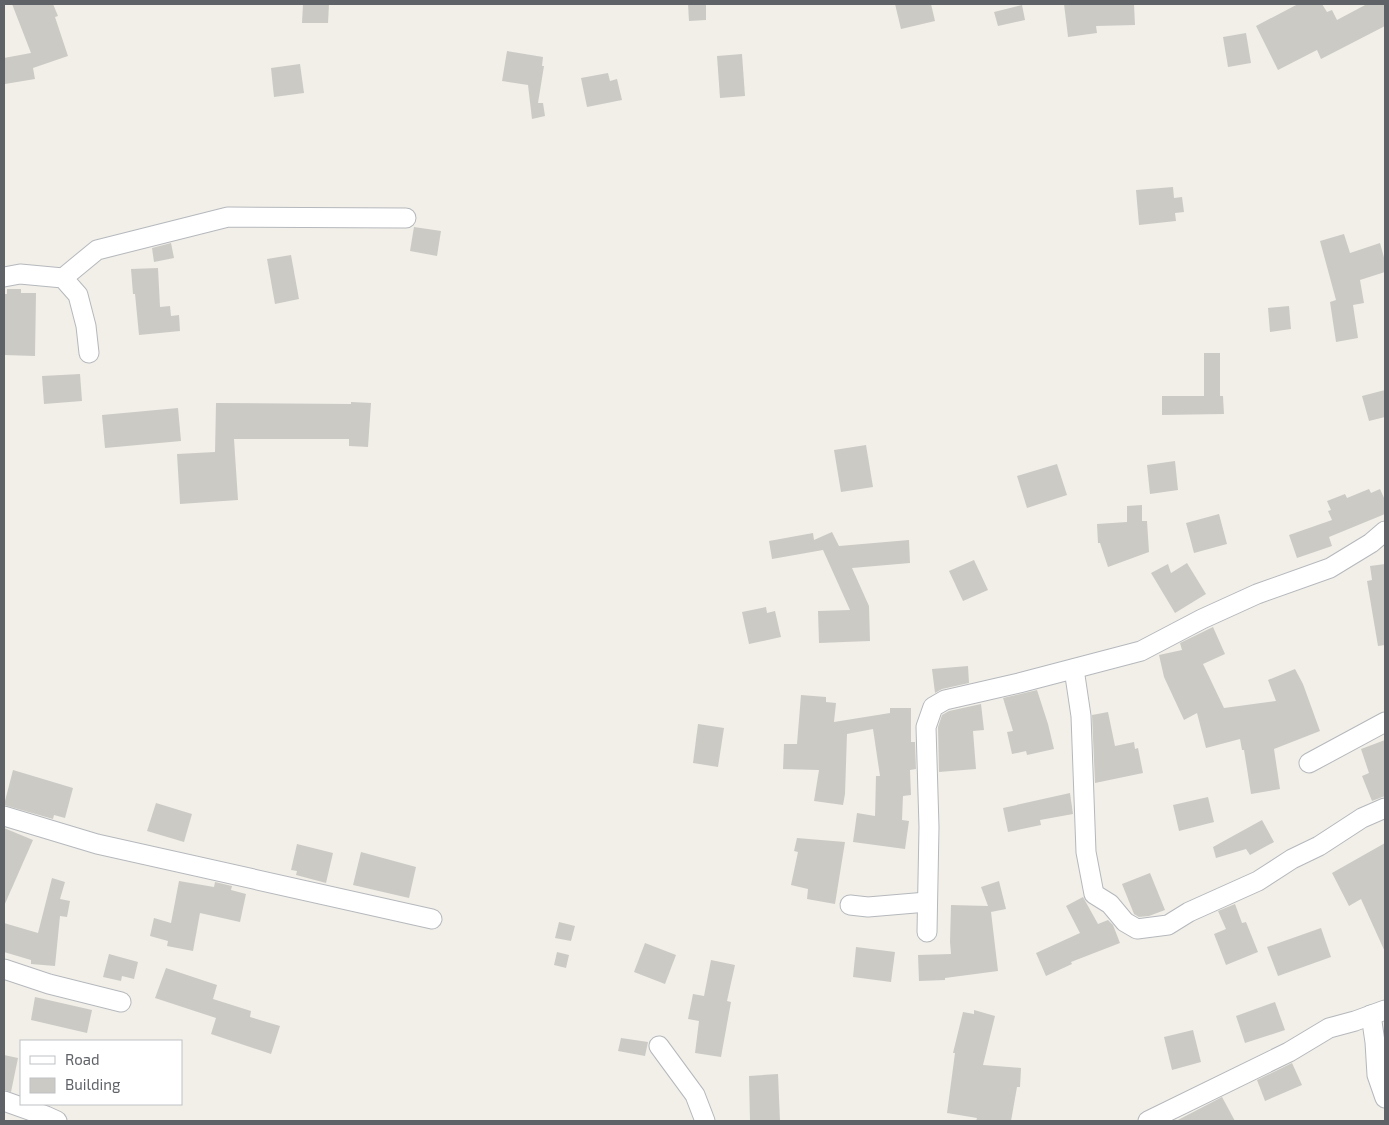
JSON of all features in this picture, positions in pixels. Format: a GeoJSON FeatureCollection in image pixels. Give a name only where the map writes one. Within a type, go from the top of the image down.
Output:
{"type":"FeatureCollection","features":[{"type":"Feature","properties":{"kind":"street"},"geometry":{"type":"LineString","coordinates":[[4,277],[20,274],[63,278],[97,250],[228,217],[406,218]]}},
{"type":"Feature","properties":{"kind":"street"},"geometry":{"type":"LineString","coordinates":[[63,278],[78,296],[86,326],[88,353]]}},
{"type":"Feature","properties":{"kind":"street"},"geometry":{"type":"LineString","coordinates":[[927,932],[929,827],[926,727],[933,707],[945,700],[1141,651],[1202,619],[1257,594],[1330,568],[1371,543],[1385,531]]}},
{"type":"Feature","properties":{"kind":"street"},"geometry":{"type":"LineString","coordinates":[[1074,669],[1081,716],[1086,852],[1094,894],[1110,904],[1125,922],[1137,929],[1168,925],[1189,912],[1242,890],[1292,859],[1319,846],[1362,818],[1385,808]]}},
{"type":"Feature","properties":{"kind":"street"},"geometry":{"type":"LineString","coordinates":[[1309,764],[1385,722]]}},
{"type":"Feature","properties":{"kind":"street"},"geometry":{"type":"LineString","coordinates":[[4,816],[97,844],[432,919]]}},
{"type":"Feature","properties":{"kind":"street"},"geometry":{"type":"LineString","coordinates":[[850,905],[868,907],[928,902]]}},
{"type":"Feature","properties":{"kind":"street"},"geometry":{"type":"LineString","coordinates":[[4,969],[49,984],[121,1002]]}},
{"type":"Feature","properties":{"kind":"street"},"geometry":{"type":"LineString","coordinates":[[1159,1119],[1290,1052],[1328,1028],[1378,1012],[1375,1042],[1377,1075],[1385,1098]]}},
{"type":"Feature","properties":{"kind":"street"},"geometry":{"type":"LineString","coordinates":[[658,1046],[695,1095],[705,1121]]}},
{"type":"Feature","properties":{"kind":"street"},"geometry":{"type":"LineString","coordinates":[[4,1101],[57,1121]]}},
{"type":"Feature","properties":{"kind":"building"},"geometry":{"type":"Polygon","coordinates":[[[12,4],[53,4],[58,16],[55,17],[68,56],[33,68],[35,79],[5,84],[4,58],[31,53],[12,4]]]}},
{"type":"Feature","properties":{"kind":"building"},"geometry":{"type":"Polygon","coordinates":[[[303,4],[329,4],[328,23],[302,23],[303,4]]]}},
{"type":"Feature","properties":{"kind":"building"},"geometry":{"type":"Polygon","coordinates":[[[688,4],[706,4],[706,20],[689,21],[688,4]]]}},
{"type":"Feature","properties":{"kind":"building"},"geometry":{"type":"Polygon","coordinates":[[[895,4],[931,4],[935,21],[901,29],[895,4]]]}},
{"type":"Feature","properties":{"kind":"building"},"geometry":{"type":"Polygon","coordinates":[[[1064,4],[1134,4],[1135,25],[1096,26],[1097,33],[1068,37],[1064,4]]]}},
{"type":"Feature","properties":{"kind":"building"},"geometry":{"type":"Polygon","coordinates":[[[1298,4],[1322,4],[1327,12],[1332,10],[1337,20],[1367,4],[1385,4],[1385,26],[1321,59],[1317,50],[1278,70],[1256,26],[1298,4]]]}},
{"type":"Feature","properties":{"kind":"building"},"geometry":{"type":"Polygon","coordinates":[[[1022,5],[1025,20],[998,26],[994,12],[1022,5]]]}},
{"type":"Feature","properties":{"kind":"building"},"geometry":{"type":"Polygon","coordinates":[[[1246,33],[1251,63],[1228,67],[1223,37],[1246,33]]]}},
{"type":"Feature","properties":{"kind":"building"},"geometry":{"type":"Polygon","coordinates":[[[507,51],[543,57],[542,66],[544,66],[538,103],[543,103],[545,116],[532,119],[528,85],[502,81],[507,51]]]}},
{"type":"Feature","properties":{"kind":"building"},"geometry":{"type":"Polygon","coordinates":[[[742,54],[745,96],[720,98],[717,56],[742,54]]]}},
{"type":"Feature","properties":{"kind":"building"},"geometry":{"type":"Polygon","coordinates":[[[300,64],[304,93],[274,97],[271,68],[300,64]]]}},
{"type":"Feature","properties":{"kind":"building"},"geometry":{"type":"Polygon","coordinates":[[[608,73],[610,81],[617,79],[622,100],[587,107],[581,78],[608,73]]]}},
{"type":"Feature","properties":{"kind":"building"},"geometry":{"type":"Polygon","coordinates":[[[1173,187],[1174,198],[1182,197],[1184,212],[1175,213],[1176,221],[1139,225],[1136,190],[1173,187]]]}},
{"type":"Feature","properties":{"kind":"building"},"geometry":{"type":"Polygon","coordinates":[[[414,227],[441,231],[437,256],[410,251],[414,227]]]}},
{"type":"Feature","properties":{"kind":"building"},"geometry":{"type":"Polygon","coordinates":[[[1344,234],[1350,253],[1380,243],[1385,261],[1385,272],[1360,280],[1364,303],[1353,305],[1358,338],[1336,342],[1330,302],[1336,300],[1320,241],[1344,234]]]}},
{"type":"Feature","properties":{"kind":"building"},"geometry":{"type":"Polygon","coordinates":[[[171,243],[174,258],[154,262],[152,248],[171,243]]]}},
{"type":"Feature","properties":{"kind":"building"},"geometry":{"type":"Polygon","coordinates":[[[291,255],[299,299],[275,304],[267,259],[291,255]]]}},
{"type":"Feature","properties":{"kind":"building"},"geometry":{"type":"Polygon","coordinates":[[[158,268],[160,307],[170,306],[171,316],[179,315],[180,331],[139,335],[131,269],[158,268]]]}},
{"type":"Feature","properties":{"kind":"building"},"geometry":{"type":"Polygon","coordinates":[[[7,289],[21,289],[21,293],[36,293],[35,356],[4,355],[4,294],[7,294],[7,289]]]}},
{"type":"Feature","properties":{"kind":"building"},"geometry":{"type":"Polygon","coordinates":[[[1289,306],[1291,329],[1270,332],[1268,308],[1289,306]]]}},
{"type":"Feature","properties":{"kind":"building"},"geometry":{"type":"Polygon","coordinates":[[[1204,353],[1220,353],[1220,396],[1223,396],[1224,414],[1162,415],[1162,396],[1204,396],[1204,353]]]}},
{"type":"Feature","properties":{"kind":"building"},"geometry":{"type":"Polygon","coordinates":[[[80,374],[82,401],[44,404],[42,376],[80,374]]]}},
{"type":"Feature","properties":{"kind":"building"},"geometry":{"type":"Polygon","coordinates":[[[1385,390],[1385,417],[1369,421],[1362,396],[1385,390]]]}},
{"type":"Feature","properties":{"kind":"building"},"geometry":{"type":"Polygon","coordinates":[[[351,402],[371,403],[368,447],[349,446],[349,439],[234,439],[238,500],[180,504],[177,454],[215,452],[216,403],[351,404],[351,402]]]}},
{"type":"Feature","properties":{"kind":"building"},"geometry":{"type":"Polygon","coordinates":[[[178,408],[181,441],[105,448],[102,415],[178,408]]]}},
{"type":"Feature","properties":{"kind":"building"},"geometry":{"type":"Polygon","coordinates":[[[866,445],[873,487],[841,492],[834,450],[866,445]]]}},
{"type":"Feature","properties":{"kind":"building"},"geometry":{"type":"Polygon","coordinates":[[[1175,461],[1178,490],[1150,494],[1147,465],[1175,461]]]}},
{"type":"Feature","properties":{"kind":"building"},"geometry":{"type":"Polygon","coordinates":[[[1057,464],[1067,495],[1027,508],[1017,476],[1057,464]]]}},
{"type":"Feature","properties":{"kind":"building"},"geometry":{"type":"Polygon","coordinates":[[[1369,489],[1371,493],[1380,489],[1385,500],[1385,514],[1329,537],[1332,546],[1297,558],[1289,535],[1332,520],[1328,511],[1331,510],[1327,501],[1345,494],[1347,498],[1369,489]]]}},
{"type":"Feature","properties":{"kind":"building"},"geometry":{"type":"Polygon","coordinates":[[[1142,505],[1142,521],[1147,521],[1149,552],[1108,567],[1100,543],[1098,543],[1097,524],[1127,522],[1127,506],[1142,505]]]}},
{"type":"Feature","properties":{"kind":"building"},"geometry":{"type":"Polygon","coordinates":[[[1219,514],[1227,544],[1194,553],[1186,523],[1219,514]]]}},
{"type":"Feature","properties":{"kind":"building"},"geometry":{"type":"Polygon","coordinates":[[[832,532],[839,546],[909,540],[910,563],[852,568],[869,606],[870,641],[819,643],[818,611],[850,610],[823,550],[772,559],[769,541],[813,533],[814,540],[832,532]]]}},
{"type":"Feature","properties":{"kind":"building"},"geometry":{"type":"Polygon","coordinates":[[[974,560],[988,590],[963,601],[949,571],[974,560]]]}},
{"type":"Feature","properties":{"kind":"building"},"geometry":{"type":"Polygon","coordinates":[[[1187,563],[1206,594],[1175,613],[1151,573],[1168,564],[1171,573],[1187,563]]]}},
{"type":"Feature","properties":{"kind":"building"},"geometry":{"type":"Polygon","coordinates":[[[1385,564],[1385,645],[1378,646],[1367,581],[1372,580],[1370,566],[1385,564]]]}},
{"type":"Feature","properties":{"kind":"building"},"geometry":{"type":"Polygon","coordinates":[[[766,607],[767,613],[775,611],[781,637],[749,644],[742,612],[766,607]]]}},
{"type":"Feature","properties":{"kind":"building"},"geometry":{"type":"Polygon","coordinates":[[[1213,627],[1225,654],[1203,664],[1224,708],[1276,701],[1268,680],[1295,669],[1303,684],[1320,731],[1274,749],[1280,789],[1251,794],[1244,750],[1242,750],[1240,739],[1206,748],[1197,713],[1184,720],[1164,677],[1159,655],[1182,650],[1180,643],[1213,627]]]}},
{"type":"Feature","properties":{"kind":"building"},"geometry":{"type":"Polygon","coordinates":[[[968,666],[969,683],[942,689],[935,693],[932,669],[968,666]]]}},
{"type":"Feature","properties":{"kind":"building"},"geometry":{"type":"Polygon","coordinates":[[[1037,690],[1054,749],[1027,755],[1026,751],[1012,754],[1007,732],[1013,731],[1003,698],[1037,690]]]}},
{"type":"Feature","properties":{"kind":"building"},"geometry":{"type":"Polygon","coordinates":[[[801,695],[826,697],[826,702],[836,703],[834,722],[890,713],[890,708],[911,708],[911,742],[915,742],[916,769],[910,770],[911,795],[903,796],[902,820],[909,821],[905,849],[853,842],[857,813],[875,816],[876,776],[880,776],[873,729],[847,734],[843,805],[814,801],[819,770],[783,769],[784,744],[797,744],[801,695]]]}},
{"type":"Feature","properties":{"kind":"building"},"geometry":{"type":"Polygon","coordinates":[[[981,704],[984,730],[973,731],[976,769],[939,772],[938,727],[942,715],[949,711],[981,704]]]}},
{"type":"Feature","properties":{"kind":"building"},"geometry":{"type":"Polygon","coordinates":[[[1108,712],[1115,746],[1134,742],[1135,749],[1138,748],[1143,773],[1095,783],[1092,715],[1108,712]]]}},
{"type":"Feature","properties":{"kind":"building"},"geometry":{"type":"Polygon","coordinates":[[[698,724],[724,728],[718,767],[693,763],[698,724]]]}},
{"type":"Feature","properties":{"kind":"building"},"geometry":{"type":"Polygon","coordinates":[[[1385,740],[1385,796],[1372,801],[1362,776],[1369,773],[1361,749],[1385,740]]]}},
{"type":"Feature","properties":{"kind":"building"},"geometry":{"type":"Polygon","coordinates":[[[13,770],[73,788],[65,818],[54,815],[53,819],[4,805],[13,770]]]}},
{"type":"Feature","properties":{"kind":"building"},"geometry":{"type":"Polygon","coordinates":[[[1070,793],[1073,814],[1040,820],[1041,825],[1008,832],[1003,808],[1070,793]]]}},
{"type":"Feature","properties":{"kind":"building"},"geometry":{"type":"Polygon","coordinates":[[[1208,797],[1214,822],[1179,831],[1173,805],[1208,797]]]}},
{"type":"Feature","properties":{"kind":"building"},"geometry":{"type":"Polygon","coordinates":[[[156,803],[192,814],[184,842],[147,831],[156,803]]]}},
{"type":"Feature","properties":{"kind":"building"},"geometry":{"type":"Polygon","coordinates":[[[1262,820],[1274,842],[1250,855],[1246,849],[1216,858],[1213,847],[1262,820]]]}},
{"type":"Feature","properties":{"kind":"building"},"geometry":{"type":"Polygon","coordinates":[[[4,828],[33,840],[4,906],[4,828]]]}},
{"type":"Feature","properties":{"kind":"building"},"geometry":{"type":"Polygon","coordinates":[[[797,838],[845,842],[835,904],[807,899],[808,889],[791,885],[798,852],[794,851],[797,838]]]}},
{"type":"Feature","properties":{"kind":"building"},"geometry":{"type":"Polygon","coordinates":[[[1385,843],[1385,952],[1361,899],[1349,906],[1332,873],[1385,843]]]}},
{"type":"Feature","properties":{"kind":"building"},"geometry":{"type":"Polygon","coordinates":[[[297,844],[333,853],[326,883],[296,875],[297,871],[291,870],[297,844]]]}},
{"type":"Feature","properties":{"kind":"building"},"geometry":{"type":"Polygon","coordinates":[[[361,852],[416,867],[409,898],[353,885],[361,852]]]}},
{"type":"Feature","properties":{"kind":"building"},"geometry":{"type":"Polygon","coordinates":[[[1150,873],[1165,910],[1149,916],[1139,917],[1134,914],[1122,884],[1150,873]]]}},
{"type":"Feature","properties":{"kind":"building"},"geometry":{"type":"Polygon","coordinates":[[[52,878],[65,882],[60,899],[70,901],[67,917],[60,916],[55,966],[31,964],[31,960],[4,952],[4,923],[38,933],[52,878]]]}},
{"type":"Feature","properties":{"kind":"building"},"geometry":{"type":"Polygon","coordinates":[[[179,881],[214,887],[215,882],[232,886],[231,890],[246,894],[240,922],[200,913],[193,951],[167,946],[168,941],[150,936],[154,918],[171,923],[179,881]]]}},
{"type":"Feature","properties":{"kind":"building"},"geometry":{"type":"Polygon","coordinates":[[[999,881],[1006,909],[991,912],[998,971],[945,978],[945,980],[919,981],[918,955],[951,954],[951,905],[988,906],[981,887],[999,881]]]}},
{"type":"Feature","properties":{"kind":"building"},"geometry":{"type":"Polygon","coordinates":[[[1083,897],[1098,924],[1108,920],[1113,925],[1120,943],[1071,962],[1072,964],[1046,976],[1036,953],[1080,933],[1066,906],[1083,897]]]}},
{"type":"Feature","properties":{"kind":"building"},"geometry":{"type":"Polygon","coordinates":[[[1235,904],[1242,923],[1246,922],[1258,952],[1226,965],[1214,934],[1226,929],[1218,911],[1235,904]]]}},
{"type":"Feature","properties":{"kind":"building"},"geometry":{"type":"Polygon","coordinates":[[[559,922],[575,926],[571,941],[555,938],[559,922]]]}},
{"type":"Feature","properties":{"kind":"building"},"geometry":{"type":"Polygon","coordinates":[[[1321,928],[1331,957],[1278,976],[1267,947],[1321,928]]]}},
{"type":"Feature","properties":{"kind":"building"},"geometry":{"type":"Polygon","coordinates":[[[645,943],[676,955],[665,984],[634,972],[645,943]]]}},
{"type":"Feature","properties":{"kind":"building"},"geometry":{"type":"Polygon","coordinates":[[[856,947],[895,952],[891,982],[853,977],[856,947]]]}},
{"type":"Feature","properties":{"kind":"building"},"geometry":{"type":"Polygon","coordinates":[[[557,952],[569,955],[566,968],[554,965],[557,952]]]}},
{"type":"Feature","properties":{"kind":"building"},"geometry":{"type":"Polygon","coordinates":[[[109,954],[138,962],[134,979],[122,976],[121,981],[103,977],[109,954]]]}},
{"type":"Feature","properties":{"kind":"building"},"geometry":{"type":"Polygon","coordinates":[[[711,960],[735,965],[727,1001],[731,1002],[721,1057],[695,1053],[699,1021],[688,1019],[693,994],[704,996],[711,960]]]}},
{"type":"Feature","properties":{"kind":"building"},"geometry":{"type":"Polygon","coordinates":[[[166,968],[217,985],[213,999],[251,1011],[250,1017],[280,1026],[271,1054],[211,1034],[216,1018],[155,998],[166,968]]]}},
{"type":"Feature","properties":{"kind":"building"},"geometry":{"type":"Polygon","coordinates":[[[35,997],[92,1010],[87,1033],[31,1020],[35,997]]]}},
{"type":"Feature","properties":{"kind":"building"},"geometry":{"type":"Polygon","coordinates":[[[1275,1002],[1285,1030],[1245,1043],[1236,1016],[1275,1002]]]}},
{"type":"Feature","properties":{"kind":"building"},"geometry":{"type":"Polygon","coordinates":[[[974,1010],[995,1016],[983,1065],[1021,1068],[1020,1087],[1017,1087],[1011,1121],[976,1121],[977,1118],[947,1113],[955,1053],[953,1053],[963,1012],[974,1014],[974,1010]]]}},
{"type":"Feature","properties":{"kind":"building"},"geometry":{"type":"Polygon","coordinates":[[[1193,1030],[1201,1062],[1172,1070],[1164,1037],[1193,1030]]]}},
{"type":"Feature","properties":{"kind":"building"},"geometry":{"type":"Polygon","coordinates":[[[621,1038],[648,1042],[645,1056],[618,1051],[621,1038]]]}},
{"type":"Feature","properties":{"kind":"building"},"geometry":{"type":"Polygon","coordinates":[[[4,1055],[18,1058],[11,1092],[4,1090],[4,1055]]]}},
{"type":"Feature","properties":{"kind":"building"},"geometry":{"type":"Polygon","coordinates":[[[1292,1063],[1302,1085],[1265,1101],[1257,1080],[1292,1063]]]}},
{"type":"Feature","properties":{"kind":"building"},"geometry":{"type":"Polygon","coordinates":[[[778,1074],[780,1121],[750,1121],[749,1076],[778,1074]]]}},
{"type":"Feature","properties":{"kind":"building"},"geometry":{"type":"Polygon","coordinates":[[[1222,1097],[1235,1121],[1176,1121],[1222,1097]]]}}]}
